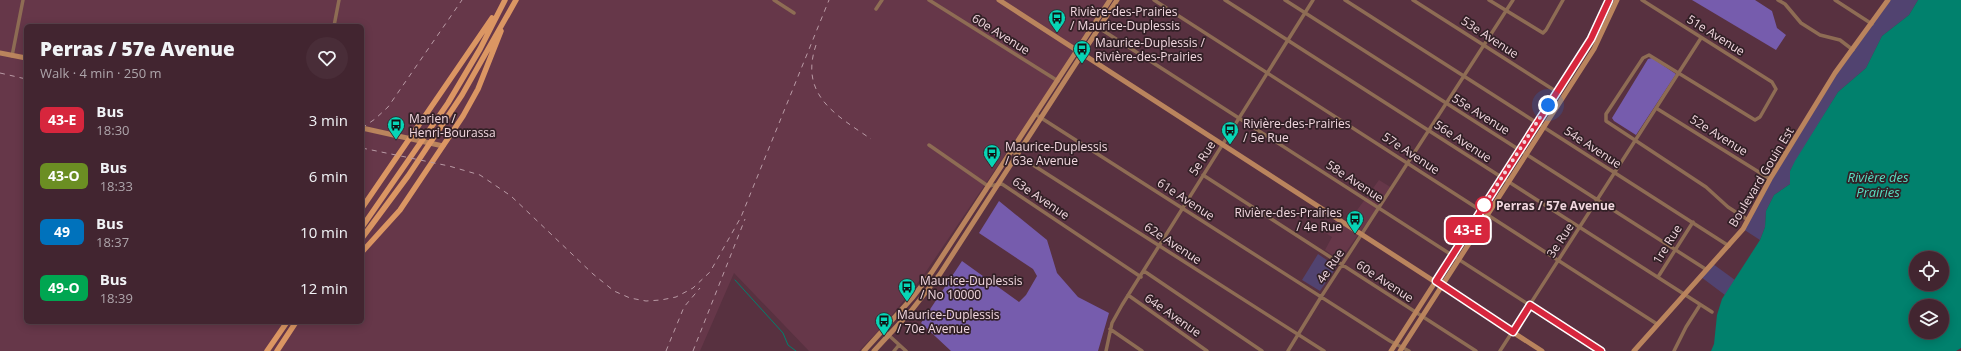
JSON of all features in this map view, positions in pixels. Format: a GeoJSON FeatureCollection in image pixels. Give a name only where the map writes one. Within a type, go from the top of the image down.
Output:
{"type":"FeatureCollection","features":[{"type":"Feature","properties":{"kind":"main road"},"geometry":{"type":"LineString","coordinates":[[364,235],[389,202],[462,95],[516,0]]}},
{"type":"Feature","properties":{"kind":"main road"},"geometry":{"type":"LineString","coordinates":[[364,205],[504,1]]}},
{"type":"Feature","properties":{"kind":"main road"},"geometry":{"type":"LineString","coordinates":[[364,224],[448,103],[480,49],[504,1]]}},
{"type":"Feature","properties":{"kind":"main road"},"geometry":{"type":"LineString","coordinates":[[364,250],[400,210],[463,116],[478,89],[508,12]]}},
{"type":"Feature","properties":{"kind":"main road"},"geometry":{"type":"LineString","coordinates":[[267,351],[285,324]]}},
{"type":"Feature","properties":{"kind":"main road"},"geometry":{"type":"LineString","coordinates":[[277,351],[295,324]]}},
{"type":"Feature","properties":{"kind":"street"},"geometry":{"type":"LineString","coordinates":[[12,56],[23,0]]}},
{"type":"Feature","properties":{"kind":"street"},"geometry":{"type":"LineString","coordinates":[[334,24],[339,0]]}},
{"type":"Feature","properties":{"kind":"street"},"geometry":{"type":"LineString","coordinates":[[774,0],[794,13]]}},
{"type":"Feature","properties":{"kind":"street"},"geometry":{"type":"LineString","coordinates":[[876,10],[882,0]]}},
{"type":"Feature","properties":{"kind":"street","name":"60e Avenue"},"geometry":{"type":"LineString","coordinates":[[929,0],[1063,85]]}},
{"type":"Feature","properties":{"kind":"street"},"geometry":{"type":"LineString","coordinates":[[999,0],[1436,281],[1542,351]]}},
{"type":"Feature","properties":{"kind":"street"},"geometry":{"type":"LineString","coordinates":[[874,351],[932,286],[1063,85],[1110,0]]}},
{"type":"Feature","properties":{"kind":"street"},"geometry":{"type":"LineString","coordinates":[[864,351],[926,281],[1057,81],[1099,28],[1117,0]]}},
{"type":"Feature","properties":{"kind":"street","name":"57e Avenue"},"geometry":{"type":"LineString","coordinates":[[1154,0],[1657,324]]}},
{"type":"Feature","properties":{"kind":"street","name":"56e Avenue"},"geometry":{"type":"LineString","coordinates":[[1225,0],[1712,312]]}},
{"type":"Feature","properties":{"kind":"street","name":"55e Avenue"},"geometry":{"type":"LineString","coordinates":[[1285,0],[1707,270]]}},
{"type":"Feature","properties":{"kind":"street","name":"5e Rue"},"geometry":{"type":"LineString","coordinates":[[1106,351],[1110,329],[1128,295],[1141,277],[1313,0]]}},
{"type":"Feature","properties":{"kind":"street","name":"54e Avenue"},"geometry":{"type":"LineString","coordinates":[[1345,0],[1729,246]]}},
{"type":"Feature","properties":{"kind":"street","name":"53e Avenue"},"geometry":{"type":"LineString","coordinates":[[1413,0],[1557,92]]}},
{"type":"Feature","properties":{"kind":"street"},"geometry":{"type":"LineString","coordinates":[[1489,0],[1543,33],[1563,0]]}},
{"type":"Feature","properties":{"kind":"street","name":"4e Rue"},"geometry":{"type":"LineString","coordinates":[[1288,351],[1321,297],[1513,0]]}},
{"type":"Feature","properties":{"kind":"street"},"geometry":{"type":"LineString","coordinates":[[1391,351],[1591,39],[1609,0]]}},
{"type":"Feature","properties":{"kind":"street"},"geometry":{"type":"LineString","coordinates":[[1401,349],[1598,41],[1618,0]]}},
{"type":"Feature","properties":{"kind":"street","name":"51e Avenue"},"geometry":{"type":"LineString","coordinates":[[1642,0],[1772,82],[1776,89],[1760,117],[1755,120],[1679,73]]}},
{"type":"Feature","properties":{"kind":"street"},"geometry":{"type":"LineString","coordinates":[[1778,0],[1785,4],[1801,23],[1820,35],[1840,40],[1853,50]]}},
{"type":"Feature","properties":{"kind":"street"},"geometry":{"type":"LineString","coordinates":[[1835,0],[1872,24]]}},
{"type":"Feature","properties":{"kind":"street","name":"Boulevard Gouin Est"},"geometry":{"type":"LineString","coordinates":[[1634,351],[1729,246],[1748,220],[1770,179],[1835,73],[1888,0]]}},
{"type":"Feature","properties":{"kind":"street","name":"58e Avenue"},"geometry":{"type":"LineString","coordinates":[[1099,28],[1601,351]]}},
{"type":"Feature","properties":{"kind":"street","name":"3e Rue"},"geometry":{"type":"LineString","coordinates":[[1500,351],[1701,38]]}},
{"type":"Feature","properties":{"kind":"street"},"geometry":{"type":"LineString","coordinates":[[0,53],[24,58]]}},
{"type":"Feature","properties":{"kind":"street"},"geometry":{"type":"LineString","coordinates":[[1679,73],[1652,56],[1646,55],[1606,114],[1606,121],[1608,124],[1706,187],[1728,207],[1748,220]]}},
{"type":"Feature","properties":{"kind":"street","name":"52e Avenue"},"geometry":{"type":"LineString","coordinates":[[1656,108],[1770,179]]}},
{"type":"Feature","properties":{"kind":"street","name":"61e Avenue"},"geometry":{"type":"LineString","coordinates":[[1035,114],[1401,349],[1409,351]]}},
{"type":"Feature","properties":{"kind":"street"},"geometry":{"type":"LineString","coordinates":[[364,128],[443,146]]}},
{"type":"Feature","properties":{"kind":"street"},"geometry":{"type":"LineString","coordinates":[[929,145],[988,186]]}},
{"type":"Feature","properties":{"kind":"street","name":"62e Avenue"},"geometry":{"type":"LineString","coordinates":[[1011,151],[1324,351]]}},
{"type":"Feature","properties":{"kind":"street","name":"60e Avenue"},"geometry":{"type":"LineString","coordinates":[[1203,175],[1476,351]]}},
{"type":"Feature","properties":{"kind":"street","name":"63e Avenue"},"geometry":{"type":"LineString","coordinates":[[988,186],[1005,186],[1141,277]]}},
{"type":"Feature","properties":{"kind":"street","name":"1re Rue"},"geometry":{"type":"LineString","coordinates":[[1658,277],[1693,222]]}},
{"type":"Feature","properties":{"kind":"street"},"geometry":{"type":"LineString","coordinates":[[1144,271],[1262,351]]}},
{"type":"Feature","properties":{"kind":"street"},"geometry":{"type":"LineString","coordinates":[[926,281],[932,286]]}},
{"type":"Feature","properties":{"kind":"street","name":"64e Avenue"},"geometry":{"type":"LineString","coordinates":[[1128,295],[1207,351]]}},
{"type":"Feature","properties":{"kind":"street"},"geometry":{"type":"LineString","coordinates":[[1674,351],[1686,327],[1700,305]]}},
{"type":"Feature","properties":{"kind":"street"},"geometry":{"type":"LineString","coordinates":[[1110,329],[1142,351]]}},
{"type":"Feature","properties":{"kind":"street"},"geometry":{"type":"LineString","coordinates":[[883,330],[906,351]]}},
{"type":"Feature","properties":{"kind":"street"},"geometry":{"type":"LineString","coordinates":[[894,351],[900,345]]}},
{"type":"Feature","properties":{"kind":"shaded area"},"geometry":{"type":"Polygon","coordinates":[[[0,0],[1110,0],[923,276],[884,325],[859,351],[809,351],[734,273],[700,351],[0,351],[0,0]]]}},
{"type":"Feature","properties":{"kind":"shaded area"},"geometry":{"type":"Polygon","coordinates":[[[1692,0],[1755,0],[1772,11],[1777,28],[1786,35],[1776,50],[1692,0]]]}},
{"type":"Feature","properties":{"kind":"shaded area"},"geometry":{"type":"Polygon","coordinates":[[[1888,0],[1918,0],[1909,15],[1882,36],[1866,68],[1838,92],[1790,171],[1790,184],[1774,195],[1766,211],[1765,227],[1760,240],[1743,229],[1835,73],[1888,0]]]}},
{"type":"Feature","properties":{"kind":"shaded area"},"geometry":{"type":"Polygon","coordinates":[[[1652,58],[1676,74],[1636,135],[1614,121],[1612,118],[1648,59],[1652,58]]]}},
{"type":"Feature","properties":{"kind":"shaded area"},"geometry":{"type":"Polygon","coordinates":[[[1379,180],[1392,188],[1340,260],[1325,250],[1332,237],[1324,232],[1338,218],[1347,224],[1379,180]]]}},
{"type":"Feature","properties":{"kind":"shaded area"},"geometry":{"type":"Polygon","coordinates":[[[999,201],[1047,240],[1057,273],[1078,297],[1109,313],[1098,351],[951,351],[921,323],[962,261],[1019,302],[1026,295],[1037,276],[1033,269],[979,233],[999,201]]]}},
{"type":"Feature","properties":{"kind":"shaded area"},"geometry":{"type":"Polygon","coordinates":[[[1318,254],[1336,268],[1320,291],[1302,280],[1318,254]]]}},
{"type":"Feature","properties":{"kind":"shaded area"},"geometry":{"type":"Polygon","coordinates":[[[1713,264],[1735,280],[1725,295],[1701,277],[1713,264]]]}},
{"type":"Feature","properties":{"kind":"water","name":"Rivière des Prairies"},"geometry":{"type":"Polygon","coordinates":[[[1918,0],[1961,0],[1961,348],[1956,351],[1711,351],[1714,344],[1717,315],[1722,299],[1760,240],[1765,227],[1766,211],[1774,195],[1790,184],[1790,171],[1795,161],[1838,92],[1866,68],[1882,36],[1909,15],[1918,0]]]}},
{"type":"Feature","properties":{"kind":"waterway"},"geometry":{"type":"LineString","coordinates":[[735,280],[783,333],[788,345],[796,351]]}},
{"type":"Feature","properties":{"kind":"railway"},"geometry":{"type":"LineString","coordinates":[[364,127],[388,107],[462,0]]}},
{"type":"Feature","properties":{"kind":"railway"},"geometry":{"type":"LineString","coordinates":[[364,148],[449,166],[480,175],[511,196],[593,274],[614,291],[630,298],[646,301],[676,297],[693,288],[710,272],[741,217],[829,0]]}},
{"type":"Feature","properties":{"kind":"railway"},"geometry":{"type":"LineString","coordinates":[[816,45],[812,62],[812,77],[824,102],[845,121],[871,139]]}},
{"type":"Feature","properties":{"kind":"railway"},"geometry":{"type":"LineString","coordinates":[[0,73],[24,79]]}},
{"type":"Feature","properties":{"kind":"railway"},"geometry":{"type":"LineString","coordinates":[[693,351],[745,219]]}},
{"type":"Feature","properties":{"kind":"railway"},"geometry":{"type":"LineString","coordinates":[[666,351],[684,307],[700,288]]}},
{"type":"Feature","properties":{"kind":"bus line","name":"43-E"},"geometry":{"type":"LineString","coordinates":[[1601,351],[1530,305],[1513,332],[1436,281],[1591,39],[1609,0]]}},
{"type":"Feature","properties":{"kind":"place","name":"Rivière-des-Prairies / Maurice-Duplessis"},"geometry":{"type":"Point","coordinates":[1057,33]}},
{"type":"Feature","properties":{"kind":"place","name":"Maurice-Duplessis / Rivière-des-Prairies"},"geometry":{"type":"Point","coordinates":[1082,64]}},
{"type":"Feature","properties":{"kind":"place","name":"Marien / Henri-Bourassa"},"geometry":{"type":"Point","coordinates":[396,140]}},
{"type":"Feature","properties":{"kind":"place","name":"Rivière-des-Prairies / 5e Rue"},"geometry":{"type":"Point","coordinates":[1230,145]}},
{"type":"Feature","properties":{"kind":"place","name":"Maurice-Duplessis / 63e Avenue"},"geometry":{"type":"Point","coordinates":[992,168]}},
{"type":"Feature","properties":{"kind":"place","name":"Perras / 57e Avenue"},"geometry":{"type":"Point","coordinates":[1484,205]}},
{"type":"Feature","properties":{"kind":"place","name":"Rivière-des-Prairies / 4e Rue"},"geometry":{"type":"Point","coordinates":[1355,234]}},
{"type":"Feature","properties":{"kind":"place","name":"Maurice-Duplessis / No 10000"},"geometry":{"type":"Point","coordinates":[907,302]}},
{"type":"Feature","properties":{"kind":"place","name":"Maurice-Duplessis / 70e Avenue"},"geometry":{"type":"Point","coordinates":[884,336]}},
{"type":"Feature","properties":{"kind":"route"},"geometry":{"type":"LineString","coordinates":[[1484,205],[1481,210],[1548,105]]}}]}
